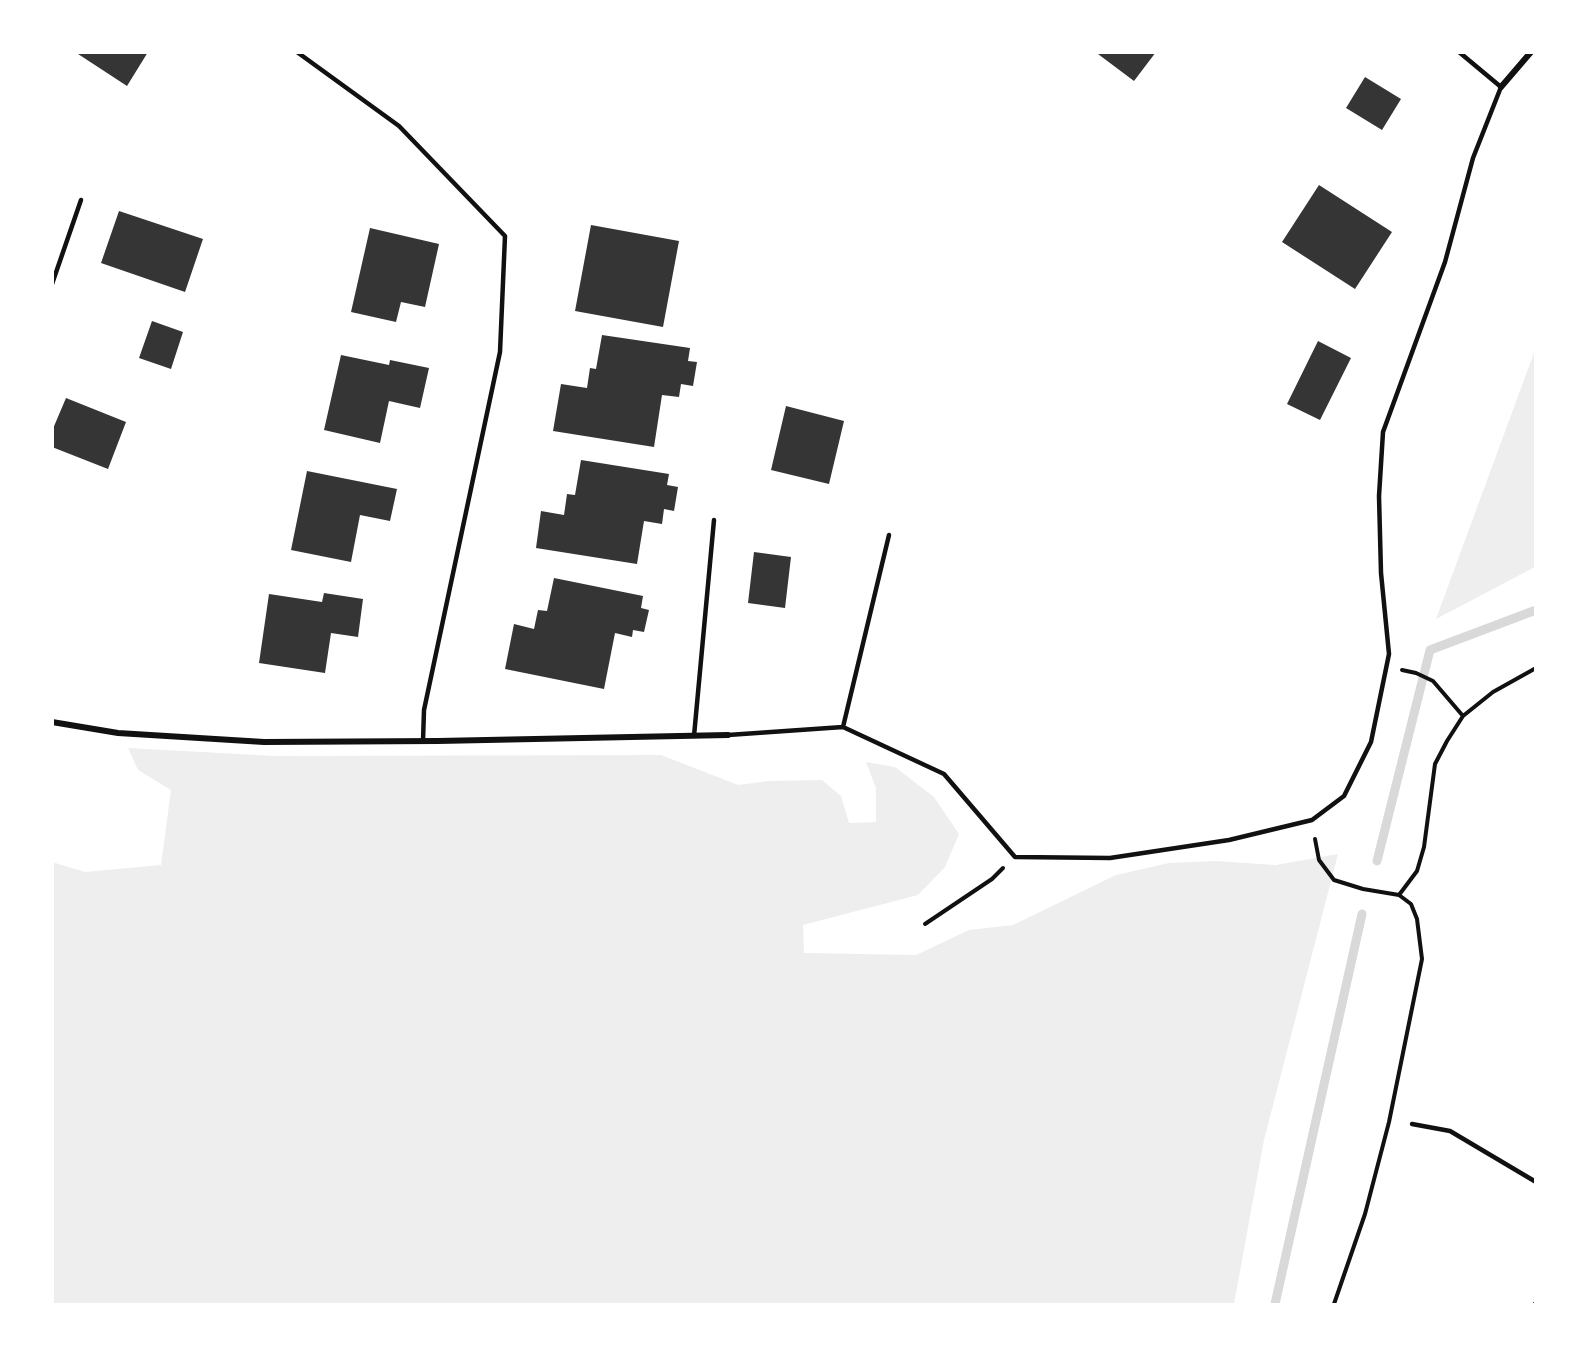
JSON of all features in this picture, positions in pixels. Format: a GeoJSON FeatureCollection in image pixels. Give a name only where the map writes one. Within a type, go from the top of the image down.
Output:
{"type":"FeatureCollection","features":[{"type":"Feature","properties":{"kind":"street"},"geometry":{"type":"LineString","coordinates":[[1501,87],[1532,52]]}},
{"type":"Feature","properties":{"kind":"street"},"geometry":{"type":"LineString","coordinates":[[52,722],[118,733],[264,742],[728,735]]}},
{"type":"Feature","properties":{"kind":"lane"},"geometry":{"type":"LineString","coordinates":[[297,52],[399,126],[505,236],[500,352],[424,710],[423,741]]}},
{"type":"Feature","properties":{"kind":"lane"},"geometry":{"type":"LineString","coordinates":[[728,735],[843,727],[944,774],[1015,857],[1110,858],[1229,840],[1312,820],[1344,796],[1371,742],[1389,654],[1381,562],[1379,496],[1383,432],[1445,262],[1473,158],[1501,87],[1459,52]]}},
{"type":"Feature","properties":{"kind":"lane"},"geometry":{"type":"LineString","coordinates":[[52,284],[81,200]]}},
{"type":"Feature","properties":{"kind":"lane"},"geometry":{"type":"LineString","coordinates":[[694,736],[714,520]]}},
{"type":"Feature","properties":{"kind":"lane"},"geometry":{"type":"LineString","coordinates":[[843,727],[889,535]]}},
{"type":"Feature","properties":{"kind":"lane"},"geometry":{"type":"LineString","coordinates":[[1412,1124],[1450,1131],[1536,1182]]}},
{"type":"Feature","properties":{"kind":"path"},"geometry":{"type":"LineString","coordinates":[[1399,895],[1417,871],[1424,847],[1435,764],[1447,741],[1463,716],[1493,692],[1536,668]]}},
{"type":"Feature","properties":{"kind":"path"},"geometry":{"type":"LineString","coordinates":[[1416,673],[1433,681],[1463,716]]}},
{"type":"Feature","properties":{"kind":"path"},"geometry":{"type":"LineString","coordinates":[[925,924],[992,879],[1015,857]]}},
{"type":"Feature","properties":{"kind":"path"},"geometry":{"type":"LineString","coordinates":[[1319,860],[1334,880],[1363,889],[1399,895],[1411,904],[1417,919],[1422,959],[1389,1122],[1365,1214],[1334,1305]]}},
{"type":"Feature","properties":{"kind":"shaded area"},"geometry":{"type":"Polygon","coordinates":[[[1535,350],[1535,567],[1436,619],[1535,350]]]}},
{"type":"Feature","properties":{"kind":"shaded area"},"geometry":{"type":"Polygon","coordinates":[[[128,748],[275,756],[661,755],[738,785],[769,781],[822,780],[841,796],[849,823],[876,822],[876,788],[866,762],[895,767],[934,797],[959,834],[945,867],[918,895],[803,925],[804,953],[916,955],[969,930],[1013,925],[1116,875],[1169,863],[1216,861],[1276,865],[1338,854],[1264,1140],[1234,1304],[53,1304],[52,862],[85,872],[161,865],[171,790],[138,770],[128,748]]]}},
{"type":"Feature","properties":{"kind":"building"},"geometry":{"type":"Polygon","coordinates":[[[75,52],[148,52],[127,86],[75,52]]]}},
{"type":"Feature","properties":{"kind":"building"},"geometry":{"type":"Polygon","coordinates":[[[1100,52],[1156,52],[1134,81],[1098,54],[1100,52]]]}},
{"type":"Feature","properties":{"kind":"building"},"geometry":{"type":"Polygon","coordinates":[[[1365,77],[1401,99],[1382,130],[1346,108],[1365,77]]]}},
{"type":"Feature","properties":{"kind":"building"},"geometry":{"type":"Polygon","coordinates":[[[1319,185],[1392,232],[1355,289],[1282,242],[1319,185]]]}},
{"type":"Feature","properties":{"kind":"building"},"geometry":{"type":"Polygon","coordinates":[[[119,211],[203,239],[185,292],[101,263],[119,211]]]}},
{"type":"Feature","properties":{"kind":"building"},"geometry":{"type":"Polygon","coordinates":[[[591,225],[679,241],[663,327],[575,311],[591,225]]]}},
{"type":"Feature","properties":{"kind":"building"},"geometry":{"type":"Polygon","coordinates":[[[370,228],[439,244],[425,307],[401,302],[396,322],[351,312],[370,228]]]}},
{"type":"Feature","properties":{"kind":"building"},"geometry":{"type":"Polygon","coordinates":[[[152,321],[183,332],[171,369],[139,358],[152,321]]]}},
{"type":"Feature","properties":{"kind":"building"},"geometry":{"type":"Polygon","coordinates":[[[602,335],[690,348],[688,361],[697,362],[693,386],[681,384],[679,397],[662,395],[654,447],[553,431],[561,384],[587,388],[590,368],[596,369],[602,335]]]}},
{"type":"Feature","properties":{"kind":"building"},"geometry":{"type":"Polygon","coordinates":[[[1318,341],[1351,358],[1320,420],[1287,404],[1318,341]]]}},
{"type":"Feature","properties":{"kind":"building"},"geometry":{"type":"Polygon","coordinates":[[[341,355],[389,365],[390,360],[429,368],[420,408],[389,401],[380,443],[324,430],[341,355]]]}},
{"type":"Feature","properties":{"kind":"building"},"geometry":{"type":"Polygon","coordinates":[[[66,398],[126,422],[108,469],[52,447],[52,431],[66,398]]]}},
{"type":"Feature","properties":{"kind":"building"},"geometry":{"type":"Polygon","coordinates":[[[786,406],[844,421],[829,484],[771,470],[786,406]]]}},
{"type":"Feature","properties":{"kind":"building"},"geometry":{"type":"Polygon","coordinates":[[[581,460],[669,474],[667,485],[678,487],[674,511],[664,509],[662,524],[644,521],[637,564],[536,548],[541,511],[564,515],[567,494],[575,495],[581,460]]]}},
{"type":"Feature","properties":{"kind":"building"},"geometry":{"type":"Polygon","coordinates":[[[307,471],[397,489],[390,521],[360,515],[351,562],[291,550],[307,471]]]}},
{"type":"Feature","properties":{"kind":"building"},"geometry":{"type":"Polygon","coordinates":[[[754,552],[791,557],[785,608],[748,603],[754,552]]]}},
{"type":"Feature","properties":{"kind":"building"},"geometry":{"type":"Polygon","coordinates":[[[554,578],[643,596],[641,608],[649,610],[644,632],[633,630],[632,637],[615,633],[604,689],[505,669],[514,624],[534,629],[538,610],[547,611],[554,578]]]}},
{"type":"Feature","properties":{"kind":"building"},"geometry":{"type":"Polygon","coordinates":[[[324,593],[363,599],[358,637],[331,633],[325,673],[259,663],[269,594],[322,602],[324,593]]]}},
{"type":"Feature","properties":{"kind":"waterway"},"geometry":{"type":"LineString","coordinates":[[1377,861],[1430,650],[1536,610]]}},
{"type":"Feature","properties":{"kind":"waterway"},"geometry":{"type":"LineString","coordinates":[[1275,1304],[1362,914]]}}]}
